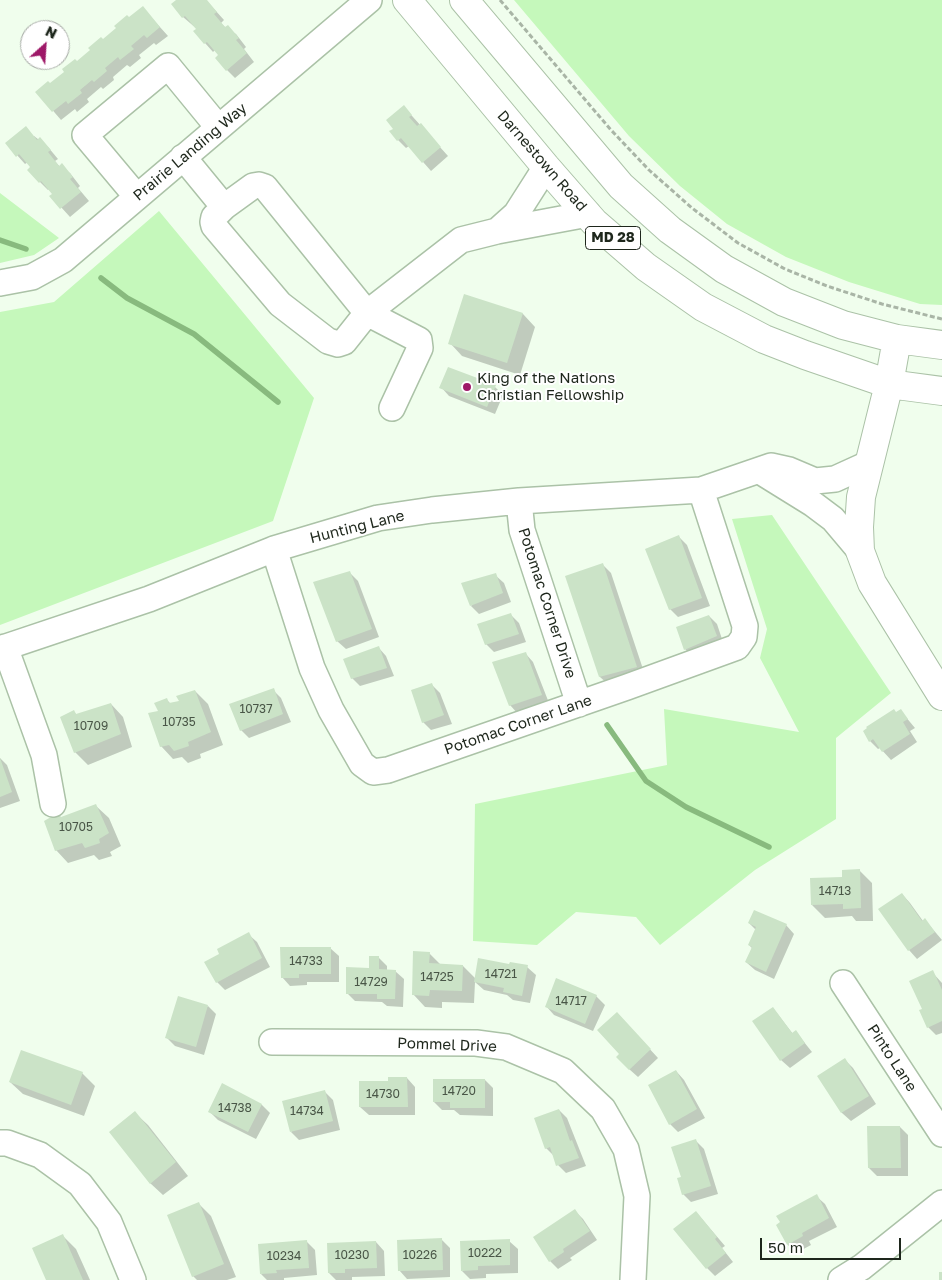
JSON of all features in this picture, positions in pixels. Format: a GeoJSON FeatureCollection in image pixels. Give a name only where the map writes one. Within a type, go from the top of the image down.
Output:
{"type":"FeatureCollection","features":[{"type":"Feature","properties":{"kind":"main road","name":"Darnestown Road"},"geometry":{"type":"LineString","coordinates":[[407,0],[546,167],[588,214],[646,267],[703,307],[764,339],[889,384]]}},
{"type":"Feature","properties":{"kind":"main road","name":"MD 28"},"geometry":{"type":"LineString","coordinates":[[464,0],[621,186],[670,230],[724,269],[784,302],[843,325],[897,339],[942,345]]}},
{"type":"Feature","properties":{"kind":"main road"},"geometry":{"type":"LineString","coordinates":[[897,339],[889,384],[861,497],[860,551],[872,584],[942,696]]}},
{"type":"Feature","properties":{"kind":"main road","name":"MD 28"},"geometry":{"type":"LineString","coordinates":[[889,384],[942,391]]}},
{"type":"Feature","properties":{"kind":"street","name":"Prairie Landing Way"},"geometry":{"type":"LineString","coordinates":[[0,283],[32,277],[62,260],[369,0]]}},
{"type":"Feature","properties":{"kind":"street"},"geometry":{"type":"LineString","coordinates":[[137,197],[85,135],[168,66],[218,128]]}},
{"type":"Feature","properties":{"kind":"street"},"geometry":{"type":"LineString","coordinates":[[183,157],[224,207]]}},
{"type":"Feature","properties":{"kind":"street"},"geometry":{"type":"LineString","coordinates":[[497,230],[516,214],[546,167]]}},
{"type":"Feature","properties":{"kind":"street"},"geometry":{"type":"LineString","coordinates":[[392,408],[420,348],[419,340],[367,313],[265,187],[253,186],[224,207],[214,217],[212,222],[214,226],[280,304],[328,341],[338,344],[344,342],[367,313],[461,240],[497,230],[588,214]]}},
{"type":"Feature","properties":{"kind":"street","name":"Hunting Lane"},"geometry":{"type":"LineString","coordinates":[[2,648],[149,599],[274,550],[378,518],[519,501],[701,490],[772,466],[789,470],[815,481],[835,479],[868,464]]}},
{"type":"Feature","properties":{"kind":"street"},"geometry":{"type":"LineString","coordinates":[[758,471],[784,485],[834,519],[860,551]]}},
{"type":"Feature","properties":{"kind":"street","name":"Potomac Corner Lane"},"geometry":{"type":"LineString","coordinates":[[274,550],[312,668],[332,710],[362,764],[372,772],[388,770],[580,704],[737,647],[744,637],[745,626],[701,490]]}},
{"type":"Feature","properties":{"kind":"street","name":"Potomac Corner Drive"},"geometry":{"type":"LineString","coordinates":[[519,501],[522,530],[580,704]]}},
{"type":"Feature","properties":{"kind":"street"},"geometry":{"type":"LineString","coordinates":[[2,648],[44,755],[53,804]]}},
{"type":"Feature","properties":{"kind":"street","name":"Pinto Lane"},"geometry":{"type":"LineString","coordinates":[[843,983],[942,1134]]}},
{"type":"Feature","properties":{"kind":"street","name":"Pommel Drive"},"geometry":{"type":"LineString","coordinates":[[272,1042],[476,1043],[506,1047],[563,1071],[602,1109],[626,1149],[637,1196],[633,1280]]}},
{"type":"Feature","properties":{"kind":"street"},"geometry":{"type":"LineString","coordinates":[[0,1143],[7,1143],[40,1155],[80,1184],[109,1222],[133,1280]]}},
{"type":"Feature","properties":{"kind":"street"},"geometry":{"type":"LineString","coordinates":[[841,1280],[862,1267],[942,1203]]}},
{"type":"Feature","properties":{"kind":"path"},"geometry":{"type":"LineString","coordinates":[[500,0],[611,130],[649,170],[692,208],[738,243],[785,269],[827,286],[882,304],[942,319]]}},
{"type":"Feature","properties":{"kind":"green space"},"geometry":{"type":"Polygon","coordinates":[[[514,0],[942,0],[942,305],[920,304],[849,282],[786,257],[727,224],[680,186],[629,136],[514,0]]]}},
{"type":"Feature","properties":{"kind":"green space"},"geometry":{"type":"Polygon","coordinates":[[[0,193],[59,238],[34,255],[0,263],[0,193]]]}},
{"type":"Feature","properties":{"kind":"green space"},"geometry":{"type":"Polygon","coordinates":[[[159,211],[314,398],[273,521],[0,625],[0,312],[54,302],[159,211]]]}},
{"type":"Feature","properties":{"kind":"green space"},"geometry":{"type":"Polygon","coordinates":[[[772,515],[891,693],[836,738],[836,819],[755,870],[660,945],[636,917],[576,912],[537,945],[473,941],[475,804],[667,765],[664,709],[799,732],[760,658],[767,629],[732,519],[772,515]]]}},
{"type":"Feature","properties":{"kind":"building"},"geometry":{"type":"Polygon","coordinates":[[[176,0],[207,0],[217,12],[214,14],[225,27],[228,25],[239,38],[236,40],[247,53],[226,71],[215,58],[218,55],[207,42],[204,44],[193,31],[196,29],[185,16],[182,18],[171,4],[176,0]]]}},
{"type":"Feature","properties":{"kind":"building"},"geometry":{"type":"Polygon","coordinates":[[[143,6],[160,27],[147,38],[144,35],[131,46],[134,49],[120,60],[118,57],[105,68],[107,71],[94,82],[92,80],[80,90],[82,93],[68,104],[66,101],[52,112],[35,92],[48,81],[50,83],[64,72],[63,70],[70,70],[70,63],[75,59],[77,61],[101,37],[103,39],[116,28],[114,26],[127,15],[129,17],[143,6]]]}},
{"type":"Feature","properties":{"kind":"building"},"geometry":{"type":"Polygon","coordinates":[[[404,105],[412,115],[409,117],[417,126],[421,123],[441,147],[422,163],[401,138],[397,141],[389,131],[393,129],[386,120],[404,105]]]}},
{"type":"Feature","properties":{"kind":"building"},"geometry":{"type":"Polygon","coordinates":[[[26,126],[37,140],[40,137],[51,150],[48,152],[59,166],[62,163],[73,177],[70,179],[81,192],[60,209],[49,196],[52,194],[41,181],[39,183],[27,170],[30,167],[19,154],[16,157],[5,143],[26,126]]]}},
{"type":"Feature","properties":{"kind":"building"},"geometry":{"type":"Polygon","coordinates":[[[464,294],[523,313],[507,363],[448,344],[464,294]]]}},
{"type":"Feature","properties":{"kind":"building","name":"King of the Nations Christian Fellowship"},"geometry":{"type":"Polygon","coordinates":[[[448,367],[496,385],[487,407],[439,388],[448,367]]]}},
{"type":"Feature","properties":{"kind":"building"},"geometry":{"type":"Polygon","coordinates":[[[679,535],[702,598],[669,610],[645,549],[679,535]]]}},
{"type":"Feature","properties":{"kind":"building"},"geometry":{"type":"Polygon","coordinates":[[[603,563],[637,667],[599,677],[565,576],[603,563]]]}},
{"type":"Feature","properties":{"kind":"building"},"geometry":{"type":"Polygon","coordinates":[[[350,571],[372,629],[336,642],[313,582],[350,571]]]}},
{"type":"Feature","properties":{"kind":"building"},"geometry":{"type":"Polygon","coordinates":[[[496,573],[503,593],[470,606],[461,583],[496,573]]]}},
{"type":"Feature","properties":{"kind":"building"},"geometry":{"type":"Polygon","coordinates":[[[511,613],[519,634],[485,645],[477,624],[511,613]]]}},
{"type":"Feature","properties":{"kind":"building"},"geometry":{"type":"Polygon","coordinates":[[[709,615],[717,636],[684,650],[676,627],[709,615]]]}},
{"type":"Feature","properties":{"kind":"building"},"geometry":{"type":"Polygon","coordinates":[[[379,646],[387,668],[351,679],[343,659],[379,646]]]}},
{"type":"Feature","properties":{"kind":"building"},"geometry":{"type":"Polygon","coordinates":[[[526,652],[542,695],[509,706],[492,662],[526,652]]]}},
{"type":"Feature","properties":{"kind":"building"},"geometry":{"type":"Polygon","coordinates":[[[432,683],[444,715],[422,723],[411,690],[432,683]]]}},
{"type":"Feature","properties":{"kind":"building"},"geometry":{"type":"Polygon","coordinates":[[[274,688],[283,714],[240,731],[229,704],[274,688]]]}},
{"type":"Feature","properties":{"kind":"building"},"geometry":{"type":"Polygon","coordinates":[[[195,690],[211,732],[188,742],[189,746],[174,751],[169,745],[160,747],[148,713],[158,711],[154,703],[167,698],[169,703],[179,701],[176,696],[195,690]]]}},
{"type":"Feature","properties":{"kind":"building"},"geometry":{"type":"Polygon","coordinates":[[[111,703],[121,734],[74,753],[60,717],[74,710],[76,714],[111,703]]]}},
{"type":"Feature","properties":{"kind":"building"},"geometry":{"type":"Polygon","coordinates":[[[894,709],[896,712],[901,709],[908,719],[903,722],[910,734],[882,752],[873,739],[869,742],[863,731],[866,727],[894,709]]]}},
{"type":"Feature","properties":{"kind":"building"},"geometry":{"type":"Polygon","coordinates":[[[0,758],[12,792],[0,797],[0,758]]]}},
{"type":"Feature","properties":{"kind":"building"},"geometry":{"type":"Polygon","coordinates":[[[96,804],[109,833],[99,839],[100,843],[85,848],[82,843],[55,851],[44,821],[58,813],[61,817],[96,804]]]}},
{"type":"Feature","properties":{"kind":"building"},"geometry":{"type":"Polygon","coordinates":[[[860,869],[861,908],[843,909],[843,904],[811,905],[810,878],[842,877],[842,870],[860,869]]]}},
{"type":"Feature","properties":{"kind":"building"},"geometry":{"type":"Polygon","coordinates":[[[902,893],[922,921],[925,918],[935,932],[908,951],[878,909],[902,893]]]}},
{"type":"Feature","properties":{"kind":"building"},"geometry":{"type":"Polygon","coordinates":[[[754,910],[787,924],[766,972],[745,962],[752,947],[748,945],[756,927],[748,923],[754,910]]]}},
{"type":"Feature","properties":{"kind":"building"},"geometry":{"type":"Polygon","coordinates":[[[249,932],[262,958],[216,983],[204,962],[219,954],[217,949],[249,932]]]}},
{"type":"Feature","properties":{"kind":"building"},"geometry":{"type":"Polygon","coordinates":[[[280,947],[331,947],[331,974],[299,974],[299,978],[281,978],[280,947]]]}},
{"type":"Feature","properties":{"kind":"building"},"geometry":{"type":"Polygon","coordinates":[[[413,951],[430,952],[429,963],[463,965],[462,991],[430,990],[429,996],[412,995],[413,951]]]}},
{"type":"Feature","properties":{"kind":"building"},"geometry":{"type":"Polygon","coordinates":[[[369,956],[379,956],[379,969],[396,970],[395,999],[377,999],[377,994],[346,994],[346,967],[369,968],[369,956]]]}},
{"type":"Feature","properties":{"kind":"building"},"geometry":{"type":"Polygon","coordinates":[[[478,958],[509,964],[510,962],[528,965],[522,996],[503,992],[504,988],[474,982],[478,958]]]}},
{"type":"Feature","properties":{"kind":"building"},"geometry":{"type":"Polygon","coordinates":[[[933,970],[942,990],[942,1021],[927,1028],[919,1010],[922,1009],[909,981],[933,970]]]}},
{"type":"Feature","properties":{"kind":"building"},"geometry":{"type":"Polygon","coordinates":[[[556,978],[597,995],[585,1024],[545,1007],[556,978]]]}},
{"type":"Feature","properties":{"kind":"building"},"geometry":{"type":"Polygon","coordinates":[[[178,996],[208,1005],[196,1047],[165,1038],[178,996]]]}},
{"type":"Feature","properties":{"kind":"building"},"geometry":{"type":"Polygon","coordinates":[[[773,1007],[792,1033],[796,1030],[805,1043],[780,1061],[752,1021],[773,1007]]]}},
{"type":"Feature","properties":{"kind":"building"},"geometry":{"type":"Polygon","coordinates":[[[617,1012],[651,1049],[629,1070],[616,1057],[619,1054],[597,1030],[617,1012]]]}},
{"type":"Feature","properties":{"kind":"building"},"geometry":{"type":"Polygon","coordinates":[[[21,1050],[83,1072],[71,1105],[9,1082],[21,1050]]]}},
{"type":"Feature","properties":{"kind":"building"},"geometry":{"type":"Polygon","coordinates":[[[845,1058],[869,1096],[841,1113],[817,1076],[845,1058]]]}},
{"type":"Feature","properties":{"kind":"building"},"geometry":{"type":"Polygon","coordinates":[[[676,1070],[697,1109],[669,1125],[648,1085],[676,1070]]]}},
{"type":"Feature","properties":{"kind":"building"},"geometry":{"type":"Polygon","coordinates":[[[388,1077],[407,1077],[408,1107],[359,1107],[359,1081],[388,1081],[388,1077]]]}},
{"type":"Feature","properties":{"kind":"building"},"geometry":{"type":"Polygon","coordinates":[[[433,1079],[485,1079],[485,1108],[450,1108],[450,1102],[433,1102],[433,1079]]]}},
{"type":"Feature","properties":{"kind":"building"},"geometry":{"type":"Polygon","coordinates":[[[222,1083],[262,1104],[248,1132],[208,1112],[222,1083]]]}},
{"type":"Feature","properties":{"kind":"building"},"geometry":{"type":"Polygon","coordinates":[[[325,1090],[333,1121],[290,1132],[282,1101],[325,1090]]]}},
{"type":"Feature","properties":{"kind":"building"},"geometry":{"type":"Polygon","coordinates":[[[559,1109],[570,1141],[572,1140],[579,1158],[556,1166],[550,1147],[545,1149],[534,1118],[559,1109]]]}},
{"type":"Feature","properties":{"kind":"building"},"geometry":{"type":"Polygon","coordinates":[[[135,1111],[176,1162],[150,1184],[109,1132],[135,1111]]]}},
{"type":"Feature","properties":{"kind":"building"},"geometry":{"type":"Polygon","coordinates":[[[867,1126],[900,1126],[901,1168],[868,1168],[867,1126]]]}},
{"type":"Feature","properties":{"kind":"building"},"geometry":{"type":"Polygon","coordinates":[[[696,1139],[711,1186],[682,1195],[677,1178],[681,1177],[671,1147],[696,1139]]]}},
{"type":"Feature","properties":{"kind":"building"},"geometry":{"type":"Polygon","coordinates":[[[817,1194],[829,1218],[802,1233],[803,1236],[787,1245],[776,1225],[780,1222],[776,1216],[817,1194]]]}},
{"type":"Feature","properties":{"kind":"building"},"geometry":{"type":"Polygon","coordinates":[[[199,1202],[224,1264],[192,1277],[167,1215],[199,1202]]]}},
{"type":"Feature","properties":{"kind":"building"},"geometry":{"type":"Polygon","coordinates":[[[575,1209],[590,1231],[563,1249],[564,1252],[549,1262],[533,1237],[575,1209]]]}},
{"type":"Feature","properties":{"kind":"building"},"geometry":{"type":"Polygon","coordinates":[[[696,1211],[717,1237],[715,1239],[726,1253],[706,1269],[673,1229],[696,1211]]]}},
{"type":"Feature","properties":{"kind":"building"},"geometry":{"type":"Polygon","coordinates":[[[63,1234],[83,1280],[46,1280],[32,1248],[63,1234]]]}},
{"type":"Feature","properties":{"kind":"building"},"geometry":{"type":"Polygon","coordinates":[[[442,1238],[443,1270],[398,1271],[397,1240],[442,1238]]]}},
{"type":"Feature","properties":{"kind":"building"},"geometry":{"type":"Polygon","coordinates":[[[510,1239],[510,1265],[478,1266],[478,1270],[461,1271],[460,1241],[510,1239]]]}},
{"type":"Feature","properties":{"kind":"building"},"geometry":{"type":"Polygon","coordinates":[[[307,1240],[309,1268],[276,1270],[277,1273],[260,1274],[258,1244],[307,1240]]]}},
{"type":"Feature","properties":{"kind":"building"},"geometry":{"type":"Polygon","coordinates":[[[376,1241],[377,1268],[345,1269],[345,1273],[328,1273],[327,1243],[376,1241]]]}},
{"type":"Feature","properties":{"kind":"building"},"geometry":{"type":"Polygon","coordinates":[[[939,1272],[942,1272],[942,1280],[939,1280],[939,1272]]]}},
{"type":"Feature","properties":{"kind":"waterway"},"geometry":{"type":"LineString","coordinates":[[0,240],[26,249]]}},
{"type":"Feature","properties":{"kind":"waterway"},"geometry":{"type":"LineString","coordinates":[[101,278],[127,298],[194,334],[278,402]]}},
{"type":"Feature","properties":{"kind":"waterway"},"geometry":{"type":"LineString","coordinates":[[607,725],[646,781],[686,807],[769,847]]}},
{"type":"Feature","properties":{"kind":"place","name":"King of the Nations Christian Fellowship"},"geometry":{"type":"Point","coordinates":[467,387]}}]}
